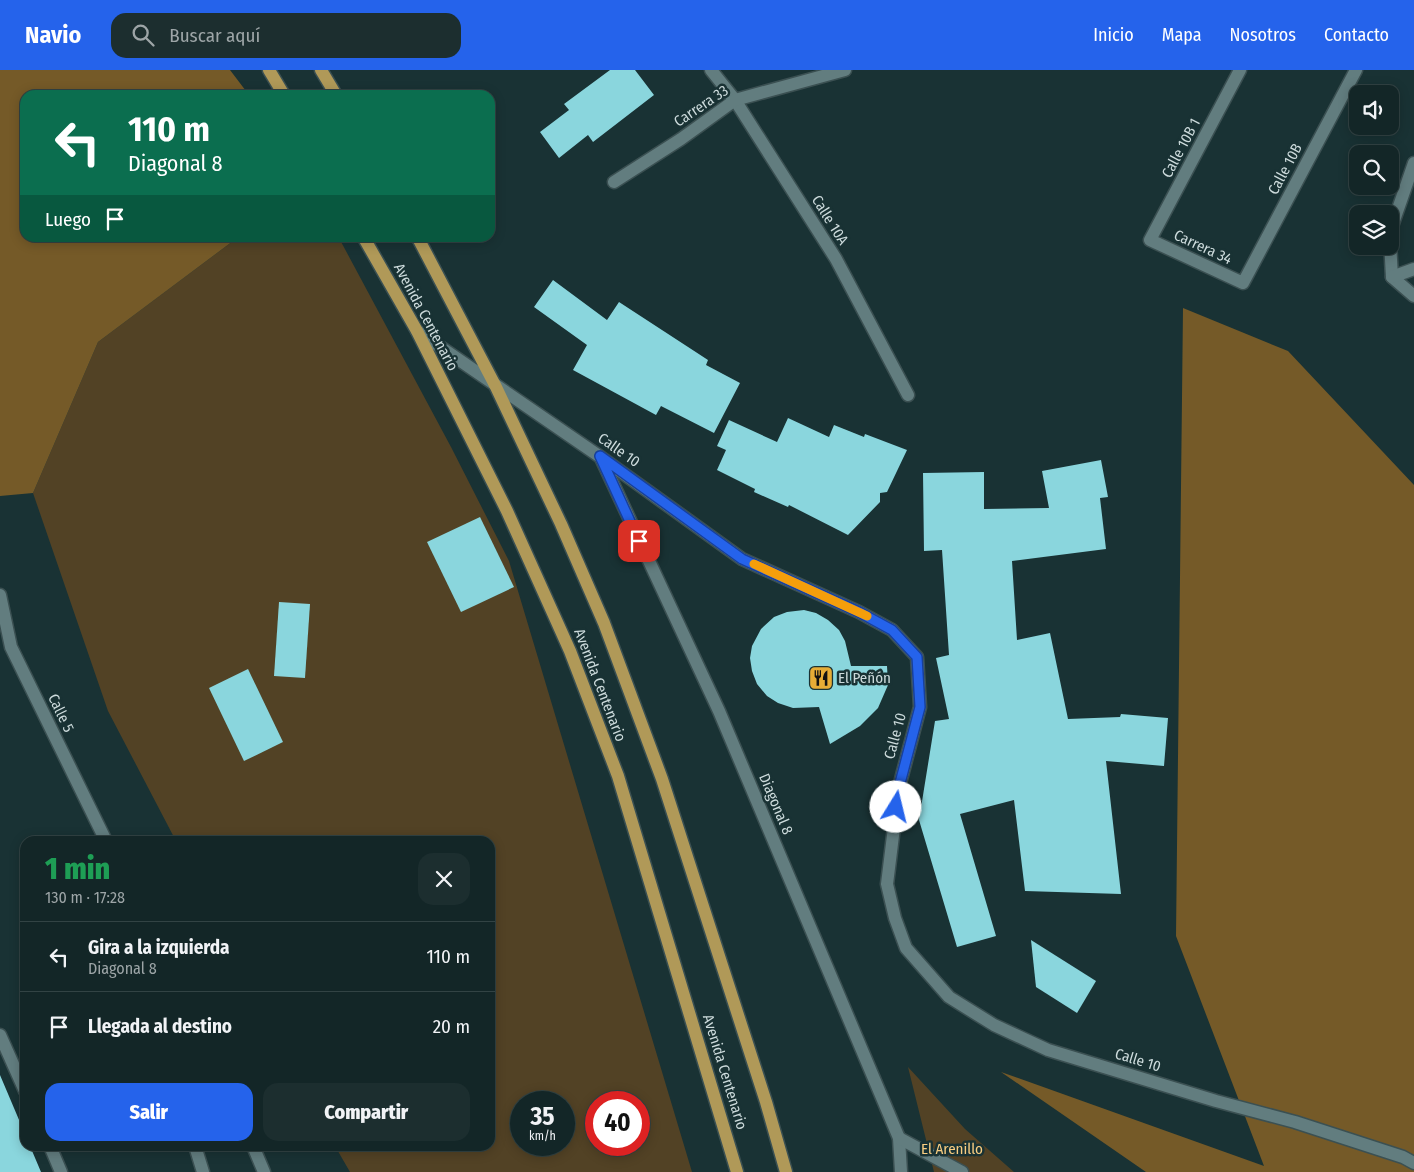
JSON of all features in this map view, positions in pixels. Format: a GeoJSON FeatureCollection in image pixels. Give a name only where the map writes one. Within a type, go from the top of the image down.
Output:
{"type":"FeatureCollection","features":[{"type":"Feature","properties":{"kind":"main road"},"geometry":{"type":"LineString","coordinates":[[270,70],[281,90]]}},
{"type":"Feature","properties":{"kind":"main road"},"geometry":{"type":"LineString","coordinates":[[321,70],[333,90]]}},
{"type":"Feature","properties":{"kind":"main road","name":"Avenida Centenario"},"geometry":{"type":"LineString","coordinates":[[366,242],[417,330],[507,511],[570,651],[618,776],[737,1172]]}},
{"type":"Feature","properties":{"kind":"main road","name":"Avenida Centenario"},"geometry":{"type":"LineString","coordinates":[[420,242],[496,387],[561,524],[604,623],[662,778],[766,1102],[786,1172]]}},
{"type":"Feature","properties":{"kind":"street","name":"Calle 10A"},"geometry":{"type":"LineString","coordinates":[[711,70],[735,100],[836,259],[908,395]]}},
{"type":"Feature","properties":{"kind":"street","name":"Carrera 33"},"geometry":{"type":"LineString","coordinates":[[614,182],[681,139],[735,100],[844,70]]}},
{"type":"Feature","properties":{"kind":"street","name":"Calle 10B 1"},"geometry":{"type":"LineString","coordinates":[[1150,240],[1240,70]]}},
{"type":"Feature","properties":{"kind":"street","name":"Calle 10B"},"geometry":{"type":"LineString","coordinates":[[1243,283],[1356,70]]}},
{"type":"Feature","properties":{"kind":"street"},"geometry":{"type":"LineString","coordinates":[[1399,206],[1414,163]]}},
{"type":"Feature","properties":{"kind":"street","name":"Carrera 34"},"geometry":{"type":"LineString","coordinates":[[1150,240],[1243,283]]}},
{"type":"Feature","properties":{"kind":"street"},"geometry":{"type":"LineString","coordinates":[[1391,255],[1392,277],[1414,296]]}},
{"type":"Feature","properties":{"kind":"street"},"geometry":{"type":"LineString","coordinates":[[1392,277],[1414,270]]}},
{"type":"Feature","properties":{"kind":"street","name":"Calle 10"},"geometry":{"type":"LineString","coordinates":[[417,330],[496,387],[600,456],[742,559],[859,612],[892,630],[917,657],[920,707],[899,787],[887,884],[894,918],[906,948],[949,997],[994,1025],[1048,1050],[1216,1101],[1295,1122],[1403,1157],[1414,1163]]}},
{"type":"Feature","properties":{"kind":"street","name":"Diagonal 8"},"geometry":{"type":"LineString","coordinates":[[600,456],[719,711],[899,1138],[901,1172]]}},
{"type":"Feature","properties":{"kind":"street","name":"Calle 5"},"geometry":{"type":"LineString","coordinates":[[0,595],[11,647],[104,836]]}},
{"type":"Feature","properties":{"kind":"street"},"geometry":{"type":"LineString","coordinates":[[0,1035],[20,1080]]}},
{"type":"Feature","properties":{"kind":"street"},"geometry":{"type":"LineString","coordinates":[[899,1138],[962,1172]]}},
{"type":"Feature","properties":{"kind":"street"},"geometry":{"type":"LineString","coordinates":[[52,1151],[61,1172]]}},
{"type":"Feature","properties":{"kind":"street"},"geometry":{"type":"LineString","coordinates":[[196,1151],[202,1172]]}},
{"type":"Feature","properties":{"kind":"street"},"geometry":{"type":"LineString","coordinates":[[255,1151],[264,1172]]}},
{"type":"Feature","properties":{"kind":"green space"},"geometry":{"type":"Polygon","coordinates":[[[232,242],[341,242],[451,447],[509,561],[692,1172],[350,1172],[338,1151],[495,1151],[495,836],[173,836],[108,711],[33,493],[98,342],[232,242]]]}},
{"type":"Feature","properties":{"kind":"green space","name":"El Arenillo"},"geometry":{"type":"Polygon","coordinates":[[[908,1067],[965,1129],[1014,1172],[934,1172],[908,1067]]]}},
{"type":"Feature","properties":{"kind":"shaded area"},"geometry":{"type":"Polygon","coordinates":[[[0,70],[230,70],[245,90],[20,90],[20,242],[232,242],[98,342],[33,493],[0,496],[0,70]]]}},
{"type":"Feature","properties":{"kind":"shaded area"},"geometry":{"type":"Polygon","coordinates":[[[1183,308],[1288,351],[1414,485],[1414,1172],[1146,1172],[1001,1072],[1264,1166],[1176,936],[1183,308]]]}},
{"type":"Feature","properties":{"kind":"building"},"geometry":{"type":"Polygon","coordinates":[[[610,70],[635,70],[654,95],[593,142],[588,135],[559,158],[540,132],[569,110],[564,104],[610,70]]]}},
{"type":"Feature","properties":{"kind":"building"},"geometry":{"type":"Polygon","coordinates":[[[553,280],[607,320],[619,302],[708,360],[706,365],[740,383],[714,433],[661,406],[656,415],[573,370],[587,345],[534,307],[553,280]]]}},
{"type":"Feature","properties":{"kind":"building"},"geometry":{"type":"Polygon","coordinates":[[[788,418],[829,437],[834,425],[864,437],[865,434],[907,450],[887,492],[880,493],[880,502],[848,535],[789,505],[788,507],[754,492],[755,489],[717,470],[726,450],[717,446],[729,420],[777,442],[788,418]]]}},
{"type":"Feature","properties":{"kind":"building"},"geometry":{"type":"Polygon","coordinates":[[[1101,460],[1108,497],[1100,498],[1106,549],[1012,561],[1017,640],[1050,633],[1068,719],[1120,717],[1121,714],[1168,718],[1164,766],[1106,761],[1121,894],[1025,891],[1014,800],[960,814],[996,936],[957,947],[919,820],[935,721],[949,719],[936,658],[949,655],[942,550],[924,551],[923,473],[984,472],[984,509],[1049,508],[1042,471],[1101,460]]]}},
{"type":"Feature","properties":{"kind":"building"},"geometry":{"type":"Polygon","coordinates":[[[480,517],[514,587],[461,612],[427,542],[480,517]]]}},
{"type":"Feature","properties":{"kind":"building"},"geometry":{"type":"Polygon","coordinates":[[[279,602],[310,604],[305,678],[274,676],[279,602]]]}},
{"type":"Feature","properties":{"kind":"building","name":"El Peñón"},"geometry":{"type":"Polygon","coordinates":[[[804,610],[816,613],[828,620],[839,630],[845,641],[851,666],[887,666],[888,685],[878,708],[860,726],[830,744],[819,707],[793,708],[778,703],[767,696],[757,684],[752,671],[750,658],[752,646],[761,629],[774,617],[787,612],[804,610]]]}},
{"type":"Feature","properties":{"kind":"building"},"geometry":{"type":"Polygon","coordinates":[[[248,669],[283,742],[244,761],[209,688],[248,669]]]}},
{"type":"Feature","properties":{"kind":"building"},"geometry":{"type":"Polygon","coordinates":[[[1031,940],[1096,981],[1077,1013],[1036,987],[1031,940]]]}},
{"type":"Feature","properties":{"kind":"building"},"geometry":{"type":"Polygon","coordinates":[[[0,1075],[20,1122],[20,1151],[32,1151],[41,1172],[0,1172],[0,1075]]]}},
{"type":"Feature","properties":{"kind":"slow traffic"},"geometry":{"type":"LineString","coordinates":[[754,564],[867,616]]}},
{"type":"Feature","properties":{"kind":"place","name":"El Peñón"},"geometry":{"type":"Point","coordinates":[821,678]}},
{"type":"Feature","properties":{"kind":"route"},"geometry":{"type":"LineString","coordinates":[[639,541],[600,456],[742,559],[859,612],[892,630],[917,657],[920,707],[899,787],[896,807]]}}]}
